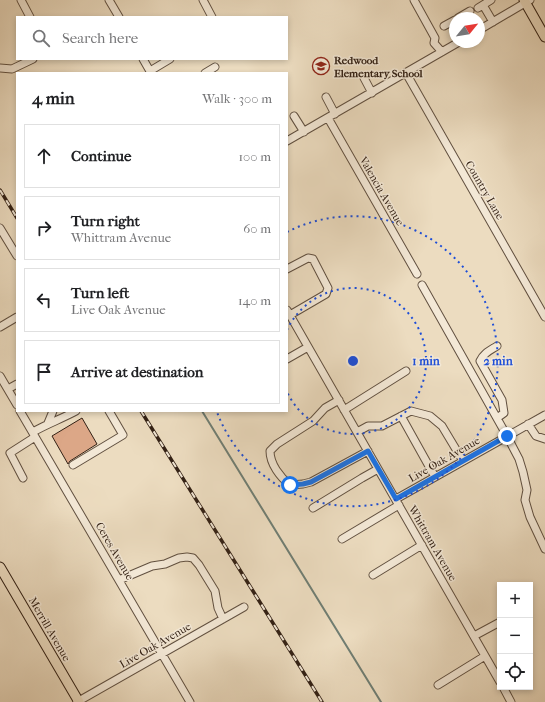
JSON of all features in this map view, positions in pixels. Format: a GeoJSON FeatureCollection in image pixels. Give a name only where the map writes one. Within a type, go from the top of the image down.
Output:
{"type":"FeatureCollection","features":[{"type":"Feature","properties":{"kind":"main road"},"geometry":{"type":"LineString","coordinates":[[526,1],[545,37]]}},
{"type":"Feature","properties":{"kind":"main road","name":"Merrill Avenue"},"geometry":{"type":"LineString","coordinates":[[0,567],[78,702]]}},
{"type":"Feature","properties":{"kind":"street"},"geometry":{"type":"LineString","coordinates":[[20,0],[29,16]]}},
{"type":"Feature","properties":{"kind":"street"},"geometry":{"type":"LineString","coordinates":[[110,0],[115,16]]}},
{"type":"Feature","properties":{"kind":"street"},"geometry":{"type":"LineString","coordinates":[[203,0],[211,16]]}},
{"type":"Feature","properties":{"kind":"street"},"geometry":{"type":"LineString","coordinates":[[414,0],[435,38],[434,43],[442,52]]}},
{"type":"Feature","properties":{"kind":"street"},"geometry":{"type":"LineString","coordinates":[[491,0],[481,6],[493,22]]}},
{"type":"Feature","properties":{"kind":"street"},"geometry":{"type":"LineString","coordinates":[[485,27],[526,1]]}},
{"type":"Feature","properties":{"kind":"street"},"geometry":{"type":"LineString","coordinates":[[444,26],[449,23]]}},
{"type":"Feature","properties":{"kind":"street"},"geometry":{"type":"LineString","coordinates":[[288,140],[449,48]]}},
{"type":"Feature","properties":{"kind":"street"},"geometry":{"type":"LineString","coordinates":[[0,68],[12,69],[31,60]]}},
{"type":"Feature","properties":{"kind":"street"},"geometry":{"type":"LineString","coordinates":[[144,60],[150,72],[168,60]]}},
{"type":"Feature","properties":{"kind":"street"},"geometry":{"type":"LineString","coordinates":[[207,72],[215,67]]}},
{"type":"Feature","properties":{"kind":"street","name":"Country Lane"},"geometry":{"type":"LineString","coordinates":[[406,73],[545,317]]}},
{"type":"Feature","properties":{"kind":"street"},"geometry":{"type":"LineString","coordinates":[[364,78],[372,93]]}},
{"type":"Feature","properties":{"kind":"street"},"geometry":{"type":"LineString","coordinates":[[326,98],[335,114]]}},
{"type":"Feature","properties":{"kind":"street"},"geometry":{"type":"LineString","coordinates":[[294,116],[304,132]]}},
{"type":"Feature","properties":{"kind":"street","name":"Valencia Avenue"},"geometry":{"type":"LineString","coordinates":[[328,118],[417,274]]}},
{"type":"Feature","properties":{"kind":"street"},"geometry":{"type":"LineString","coordinates":[[0,228],[16,254]]}},
{"type":"Feature","properties":{"kind":"street"},"geometry":{"type":"LineString","coordinates":[[288,268],[308,258],[313,259],[328,288],[326,294],[288,313]]}},
{"type":"Feature","properties":{"kind":"street"},"geometry":{"type":"LineString","coordinates":[[422,285],[519,459],[527,490],[525,500],[530,517],[545,549]]}},
{"type":"Feature","properties":{"kind":"street","name":"Whittram Avenue"},"geometry":{"type":"LineString","coordinates":[[288,313],[497,675]]}},
{"type":"Feature","properties":{"kind":"street"},"geometry":{"type":"LineString","coordinates":[[0,327],[16,318]]}},
{"type":"Feature","properties":{"kind":"street"},"geometry":{"type":"LineString","coordinates":[[497,346],[482,356],[480,361],[502,400],[504,413],[497,418]]}},
{"type":"Feature","properties":{"kind":"street"},"geometry":{"type":"LineString","coordinates":[[288,358],[308,347]]}},
{"type":"Feature","properties":{"kind":"street"},"geometry":{"type":"LineString","coordinates":[[344,410],[406,371]]}},
{"type":"Feature","properties":{"kind":"street"},"geometry":{"type":"LineString","coordinates":[[0,376],[16,403]]}},
{"type":"Feature","properties":{"kind":"street"},"geometry":{"type":"LineString","coordinates":[[8,390],[16,385]]}},
{"type":"Feature","properties":{"kind":"street"},"geometry":{"type":"LineString","coordinates":[[339,400],[325,408],[313,421],[278,444],[270,451],[270,459],[290,485],[303,484],[311,482],[368,451]]}},
{"type":"Feature","properties":{"kind":"street"},"geometry":{"type":"LineString","coordinates":[[357,432],[368,426],[382,426],[411,410],[430,416],[442,426],[463,461]]}},
{"type":"Feature","properties":{"kind":"street","name":"Ceres Avenue"},"geometry":{"type":"LineString","coordinates":[[21,412],[190,702]]}},
{"type":"Feature","properties":{"kind":"street"},"geometry":{"type":"LineString","coordinates":[[48,423],[53,412]]}},
{"type":"Feature","properties":{"kind":"street"},"geometry":{"type":"LineString","coordinates":[[24,478],[10,453],[11,451],[48,423],[60,420],[74,412]]}},
{"type":"Feature","properties":{"kind":"street"},"geometry":{"type":"LineString","coordinates":[[73,465],[123,435],[109,412]]}},
{"type":"Feature","properties":{"kind":"street","name":"Live Oak Avenue"},"geometry":{"type":"LineString","coordinates":[[342,539],[435,477],[545,415]]}},
{"type":"Feature","properties":{"kind":"street"},"geometry":{"type":"LineString","coordinates":[[401,416],[435,477]]}},
{"type":"Feature","properties":{"kind":"street"},"geometry":{"type":"LineString","coordinates":[[528,424],[536,436],[545,439]]}},
{"type":"Feature","properties":{"kind":"street"},"geometry":{"type":"LineString","coordinates":[[313,508],[378,470]]}},
{"type":"Feature","properties":{"kind":"street"},"geometry":{"type":"LineString","coordinates":[[373,575],[422,545]]}},
{"type":"Feature","properties":{"kind":"street"},"geometry":{"type":"LineString","coordinates":[[119,580],[152,566],[165,564],[179,558],[193,558],[215,591],[218,608],[223,619]]}},
{"type":"Feature","properties":{"kind":"street","name":"Live Oak Avenue"},"geometry":{"type":"LineString","coordinates":[[78,702],[244,607]]}},
{"type":"Feature","properties":{"kind":"street"},"geometry":{"type":"LineString","coordinates":[[474,636],[497,624]]}},
{"type":"Feature","properties":{"kind":"street"},"geometry":{"type":"LineString","coordinates":[[438,685],[485,656]]}},
{"type":"Feature","properties":{"kind":"street"},"geometry":{"type":"LineString","coordinates":[[505,690],[511,702]]}},
{"type":"Feature","properties":{"kind":"building"},"geometry":{"type":"Polygon","coordinates":[[[82,418],[97,444],[70,461],[68,464],[52,436],[82,418]]]}},
{"type":"Feature","properties":{"kind":"waterway"},"geometry":{"type":"LineString","coordinates":[[203,412],[381,702]]}},
{"type":"Feature","properties":{"kind":"railway"},"geometry":{"type":"LineString","coordinates":[[0,190],[16,216]]}},
{"type":"Feature","properties":{"kind":"railway"},"geometry":{"type":"LineString","coordinates":[[142,412],[322,702]]}},
{"type":"Feature","properties":{"kind":"place","name":"Redwood Elementary School"},"geometry":{"type":"Point","coordinates":[321,66]}},
{"type":"Feature","properties":{"kind":"route"},"geometry":{"type":"LineString","coordinates":[[290,485],[311,482],[368,451],[396,499],[507,436]]}}]}
